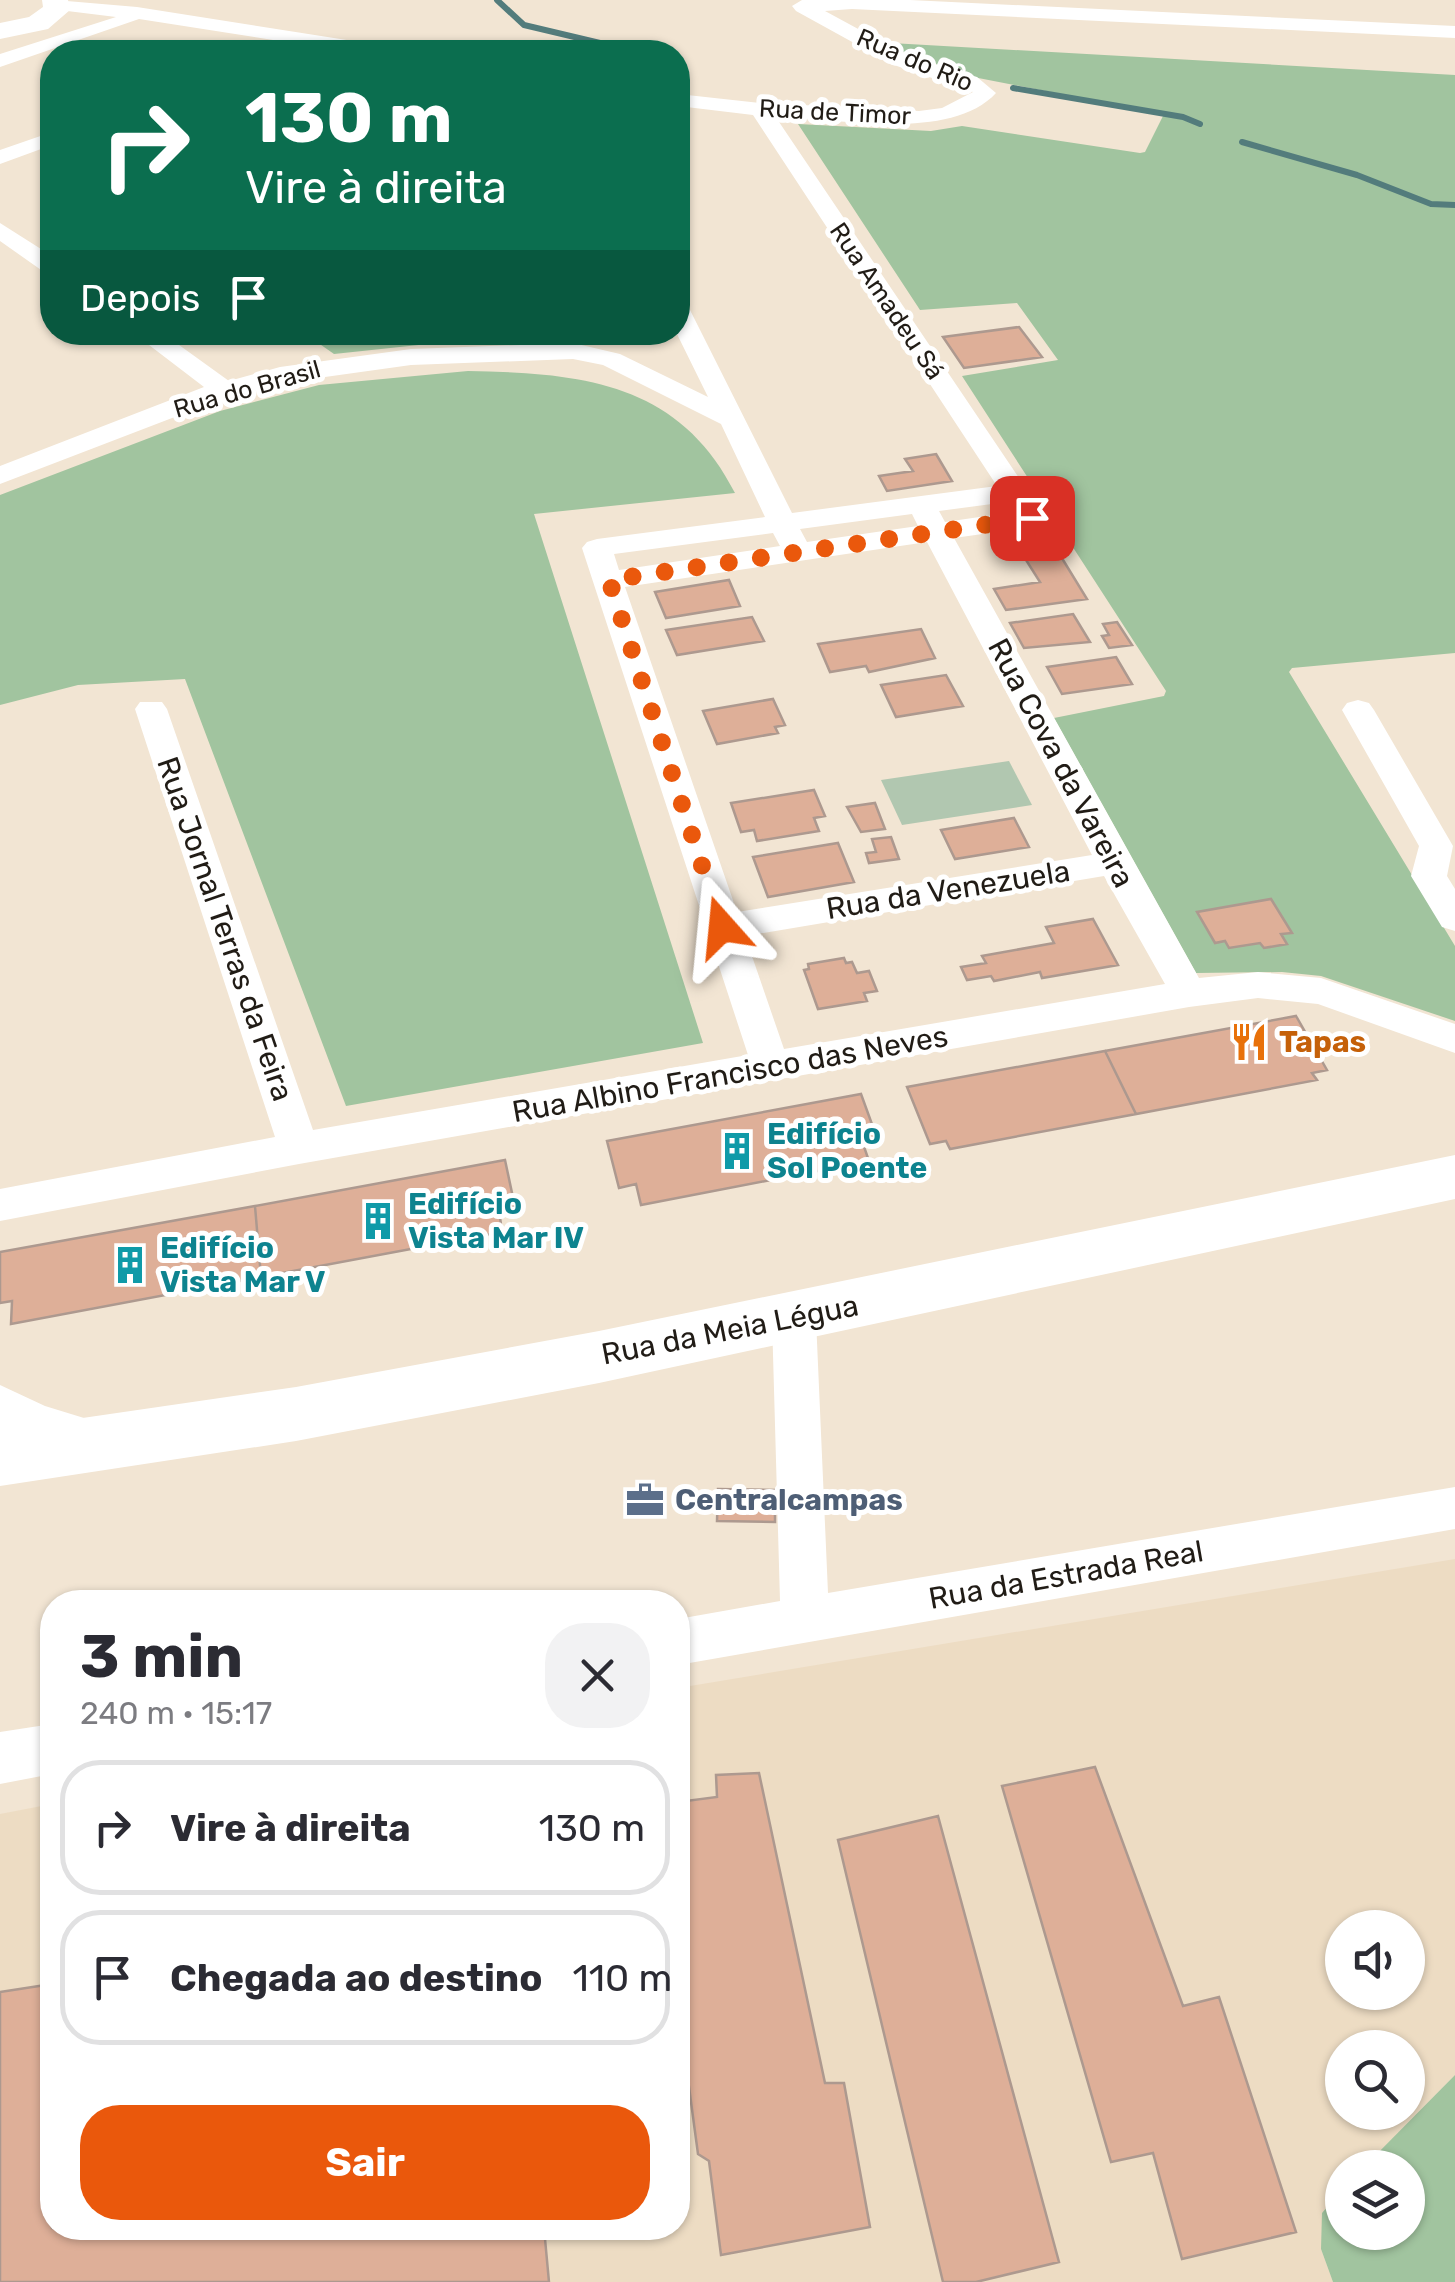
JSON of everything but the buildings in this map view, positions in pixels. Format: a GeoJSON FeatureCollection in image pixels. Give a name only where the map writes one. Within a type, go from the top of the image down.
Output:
{"type":"FeatureCollection","features":[{"type":"Feature","properties":{"kind":"main road"},"geometry":{"type":"LineString","coordinates":[[0,31],[53,8]]}},
{"type":"Feature","properties":{"kind":"main road","name":"Rua da Meia Légua"},"geometry":{"type":"LineString","coordinates":[[0,1458],[315,1410],[794,1319],[1455,1178]]}},
{"type":"Feature","properties":{"kind":"street"},"geometry":{"type":"LineString","coordinates":[[797,4],[852,3],[1455,32]]}},
{"type":"Feature","properties":{"kind":"street","name":"Rua do Rio"},"geometry":{"type":"LineString","coordinates":[[797,4],[890,54],[978,84],[986,93]]}},
{"type":"Feature","properties":{"kind":"street"},"geometry":{"type":"LineString","coordinates":[[53,8],[100,20]]}},
{"type":"Feature","properties":{"kind":"street"},"geometry":{"type":"LineString","coordinates":[[51,40],[100,20],[147,14],[310,40]]}},
{"type":"Feature","properties":{"kind":"street"},"geometry":{"type":"LineString","coordinates":[[0,61],[40,45]]}},
{"type":"Feature","properties":{"kind":"street","name":"Rua de Timor"},"geometry":{"type":"LineString","coordinates":[[690,101],[760,110],[919,117],[947,114],[986,93]]}},
{"type":"Feature","properties":{"kind":"street","name":"Rua Amadeu Sá"},"geometry":{"type":"LineString","coordinates":[[760,110],[1015,492],[928,518]]}},
{"type":"Feature","properties":{"kind":"street"},"geometry":{"type":"LineString","coordinates":[[0,157],[40,142]]}},
{"type":"Feature","properties":{"kind":"street"},"geometry":{"type":"LineString","coordinates":[[0,230],[40,259]]}},
{"type":"Feature","properties":{"kind":"street"},"geometry":{"type":"LineString","coordinates":[[690,334],[790,537]]}},
{"type":"Feature","properties":{"kind":"street"},"geometry":{"type":"LineString","coordinates":[[162,345],[225,390]]}},
{"type":"Feature","properties":{"kind":"street","name":"Rua do Brasil"},"geometry":{"type":"LineString","coordinates":[[0,476],[225,390],[334,365],[551,345]]}},
{"type":"Feature","properties":{"kind":"street","name":"Rua do Brasil"},"geometry":{"type":"LineString","coordinates":[[506,351],[573,351],[612,358],[734,421]]}},
{"type":"Feature","properties":{"kind":"street"},"geometry":{"type":"LineString","coordinates":[[772,1068],[609,580],[790,537],[928,518]]}},
{"type":"Feature","properties":{"kind":"street","name":"Rua Cova da Vareira"},"geometry":{"type":"LineString","coordinates":[[928,518],[1188,993]]}},
{"type":"Feature","properties":{"kind":"street","name":"Rua Jornal Terras da Feira"},"geometry":{"type":"LineString","coordinates":[[151,709],[300,1148]]}},
{"type":"Feature","properties":{"kind":"street"},"geometry":{"type":"LineString","coordinates":[[1358,710],[1436,846],[1429,876],[1455,918]]}},
{"type":"Feature","properties":{"kind":"street","name":"Rua da Venezuela"},"geometry":{"type":"LineString","coordinates":[[722,927],[1114,864]]}},
{"type":"Feature","properties":{"kind":"street","name":"Rua Albino Francisco das Neves"},"geometry":{"type":"LineString","coordinates":[[0,1204],[300,1148],[1258,984],[1321,991],[1455,1039]]}},
{"type":"Feature","properties":{"kind":"street"},"geometry":{"type":"LineString","coordinates":[[794,1319],[805,1620]]}},
{"type":"Feature","properties":{"kind":"street"},"geometry":{"type":"LineString","coordinates":[[0,1410],[31,1426],[90,1444]]}},
{"type":"Feature","properties":{"kind":"street","name":"Rua da Estrada Real"},"geometry":{"type":"LineString","coordinates":[[690,1640],[1455,1508]]}},
{"type":"Feature","properties":{"kind":"street"},"geometry":{"type":"LineString","coordinates":[[0,1758],[40,1751]]}},
{"type":"Feature","properties":{"kind":"shaded area"},"geometry":{"type":"Polygon","coordinates":[[[1455,1559],[1455,2075],[1425,2105],[1425,2030],[1325,2030],[1325,2130],[1401,2130],[1381,2150],[1325,2150],[1321,2249],[1333,2282],[0,2282],[0,1814],[40,1806],[40,2240],[690,2240],[690,1686],[1455,1559]]]}},
{"type":"Feature","properties":{"kind":"green space"},"geometry":{"type":"Polygon","coordinates":[[[891,43],[1455,75],[1455,653],[1292,668],[1289,672],[1455,946],[1455,1021],[1321,976],[1282,972],[1196,973],[1054,718],[1164,696],[1166,691],[962,376],[1058,360],[1017,303],[920,310],[798,124],[931,131],[962,126],[1140,153],[1145,152],[1164,114],[968,76],[887,46],[891,43]]]}},
{"type":"Feature","properties":{"kind":"green space"},"geometry":{"type":"Polygon","coordinates":[[[321,345],[419,345],[334,354],[321,345]]]}},
{"type":"Feature","properties":{"kind":"green space"},"geometry":{"type":"Polygon","coordinates":[[[468,371],[587,381],[656,406],[686,427],[712,456],[735,493],[534,514],[703,1043],[346,1106],[185,679],[78,685],[0,705],[0,495],[220,411],[319,385],[468,371]]]}},
{"type":"Feature","properties":{"kind":"green space"},"geometry":{"type":"Polygon","coordinates":[[[1009,761],[1032,805],[902,825],[881,780],[1009,761]]]}},
{"type":"Feature","properties":{"kind":"green space"},"geometry":{"type":"Polygon","coordinates":[[[1455,2075],[1455,2282],[1333,2282],[1321,2249],[1325,2210],[1325,2250],[1425,2250],[1425,2150],[1381,2150],[1401,2130],[1425,2130],[1425,2105],[1455,2075]]]}},
{"type":"Feature","properties":{"kind":"waterway"},"geometry":{"type":"LineString","coordinates":[[497,0],[524,25],[587,40]]}},
{"type":"Feature","properties":{"kind":"waterway"},"geometry":{"type":"LineString","coordinates":[[1013,88],[1183,117],[1200,124]]}},
{"type":"Feature","properties":{"kind":"waterway"},"geometry":{"type":"LineString","coordinates":[[1242,142],[1357,175],[1431,204],[1455,205]]}},
{"type":"Feature","properties":{"kind":"place","name":"Tapas"},"geometry":{"type":"Point","coordinates":[1249,1042]}},
{"type":"Feature","properties":{"kind":"place","name":"Edifício Sol Poente"},"geometry":{"type":"Point","coordinates":[737,1151]}},
{"type":"Feature","properties":{"kind":"place","name":"Edifício Vista Mar IV"},"geometry":{"type":"Point","coordinates":[378,1221]}},
{"type":"Feature","properties":{"kind":"place","name":"Edifício Vista Mar V"},"geometry":{"type":"Point","coordinates":[130,1265]}},
{"type":"Feature","properties":{"kind":"place","name":"Centralcampas"},"geometry":{"type":"Point","coordinates":[645,1500]}},
{"type":"Feature","properties":{"kind":"route"},"geometry":{"type":"LineString","coordinates":[[722,927],[609,580],[1032,518]]}}]}
